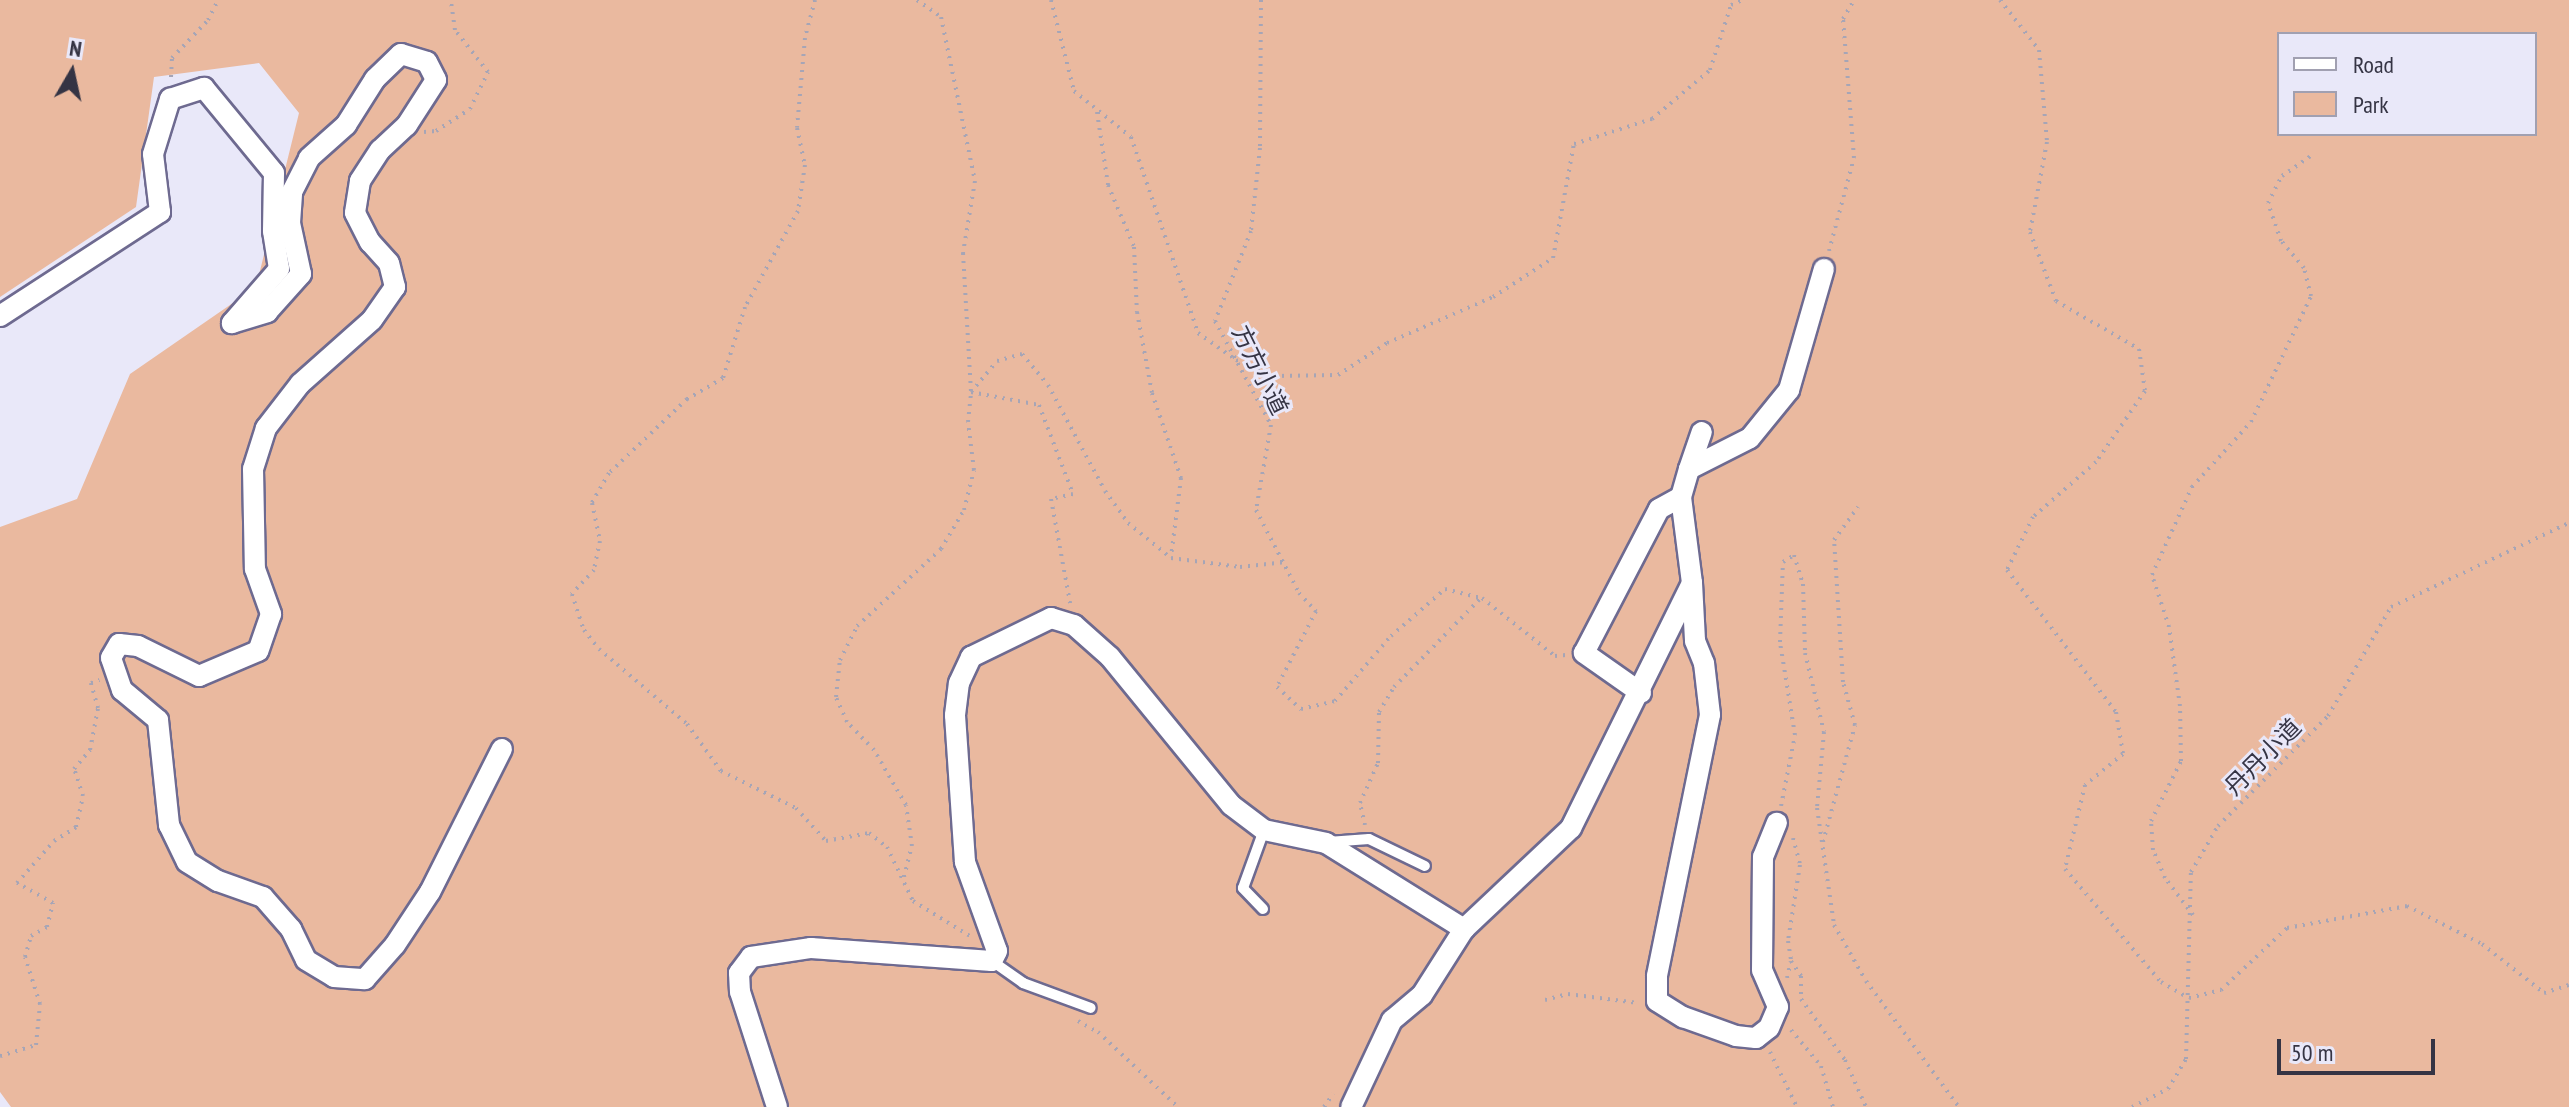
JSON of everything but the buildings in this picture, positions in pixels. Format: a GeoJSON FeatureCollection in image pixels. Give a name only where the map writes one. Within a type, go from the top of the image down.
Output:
{"type":"FeatureCollection","features":[{"type":"Feature","properties":{"kind":"street"},"geometry":{"type":"LineString","coordinates":[[0,316],[160,212],[153,154],[170,99],[204,88],[274,173],[273,231],[279,269],[232,323],[267,312],[301,274],[290,223],[292,192],[309,158],[346,125],[375,79],[401,54],[427,62],[436,80],[407,125],[380,150],[360,181],[355,213],[370,242],[389,263],[395,287],[372,320],[300,384],[266,428],[253,469],[255,569],[271,614],[258,651],[199,676],[138,646],[119,644],[111,658],[122,690],[158,720],[169,825],[187,862],[218,881],[263,897],[291,929],[306,960],[334,977],[365,979],[395,945],[430,892],[502,749]]}},
{"type":"Feature","properties":{"kind":"street"},"geometry":{"type":"LineString","coordinates":[[1689,469],[1750,438],[1789,390],[1824,269]]}},
{"type":"Feature","properties":{"kind":"street"},"geometry":{"type":"LineString","coordinates":[[1702,432],[1681,497],[1692,583],[1695,641],[1704,663],[1710,715],[1657,976],[1657,1001],[1683,1017],[1736,1036],[1756,1038],[1763,1033],[1778,1007],[1762,970],[1763,857],[1777,823]]}},
{"type":"Feature","properties":{"kind":"street"},"geometry":{"type":"LineString","coordinates":[[1641,693],[1584,653],[1659,509],[1681,497]]}},
{"type":"Feature","properties":{"kind":"street"},"geometry":{"type":"LineString","coordinates":[[1351,1107],[1392,1020],[1422,995],[1464,929],[1571,828],[1641,693],[1692,583]]}},
{"type":"Feature","properties":{"kind":"street"},"geometry":{"type":"LineString","coordinates":[[777,1107],[740,992],[739,973],[751,957],[811,948],[994,956],[965,862],[955,715],[959,683],[971,657],[1051,618],[1074,625],[1110,657],[1231,805],[1264,830],[1326,843],[1464,929]]}},
{"type":"Feature","properties":{"kind":"lane"},"geometry":{"type":"LineString","coordinates":[[1263,909],[1243,888],[1264,830]]}},
{"type":"Feature","properties":{"kind":"lane"},"geometry":{"type":"LineString","coordinates":[[1326,843],[1369,839],[1425,866]]}},
{"type":"Feature","properties":{"kind":"lane"},"geometry":{"type":"LineString","coordinates":[[994,956],[1023,983],[1091,1008]]}},
{"type":"Feature","properties":{"kind":"path"},"geometry":{"type":"LineString","coordinates":[[170,99],[172,58],[208,20],[218,0]]}},
{"type":"Feature","properties":{"kind":"path"},"geometry":{"type":"LineString","coordinates":[[815,0],[805,38],[797,128],[805,165],[798,211],[745,307],[723,378],[687,399],[603,483],[592,503],[600,541],[594,570],[572,594],[584,630],[599,649],[687,724],[721,771],[796,808],[826,841],[869,833],[887,847],[913,901],[994,956]]}},
{"type":"Feature","properties":{"kind":"path"},"geometry":{"type":"LineString","coordinates":[[904,877],[912,846],[906,805],[874,750],[847,722],[836,697],[840,660],[857,626],[941,549],[964,510],[974,470],[968,422],[971,392],[963,253],[975,181],[941,17],[917,0]]}},
{"type":"Feature","properties":{"kind":"path"},"geometry":{"type":"LineString","coordinates":[[1051,0],[1074,91],[1131,137],[1198,333],[1236,360],[1274,376],[1338,375],[1387,343],[1493,297],[1553,258],[1574,144],[1652,119],[1710,70],[1731,5],[1742,0]]}},
{"type":"Feature","properties":{"kind":"path","name":"方方小道"},"geometry":{"type":"LineString","coordinates":[[1261,0],[1260,148],[1251,231],[1215,321],[1271,425],[1256,510],[1286,562],[1299,593],[1316,611],[1277,687],[1301,709],[1335,701],[1391,636],[1445,589],[1482,598],[1555,656],[1584,653]]}},
{"type":"Feature","properties":{"kind":"path"},"geometry":{"type":"LineString","coordinates":[[1824,269],[1854,158],[1843,19],[1854,0]]}},
{"type":"Feature","properties":{"kind":"path"},"geometry":{"type":"LineString","coordinates":[[2000,0],[2039,50],[2047,142],[2030,232],[2056,301],[2139,349],[2145,391],[2096,462],[2033,517],[2007,570],[2116,712],[2123,754],[2085,785],[2065,869],[2161,982],[2189,998],[2221,990],[2287,928],[2407,906],[2482,944],[2544,993],[2569,985]]}},
{"type":"Feature","properties":{"kind":"path"},"geometry":{"type":"LineString","coordinates":[[1097,109],[1108,185],[1134,247],[1137,312],[1152,393],[1181,478],[1171,558]]}},
{"type":"Feature","properties":{"kind":"path"},"geometry":{"type":"LineString","coordinates":[[2193,915],[2165,878],[2153,850],[2151,821],[2181,761],[2180,706],[2169,627],[2152,575],[2192,487],[2251,422],[2311,296],[2304,268],[2281,241],[2268,203],[2282,176],[2312,155]]}},
{"type":"Feature","properties":{"kind":"path"},"geometry":{"type":"LineString","coordinates":[[971,392],[997,361],[1022,354],[1048,385],[1105,491],[1128,523],[1171,558],[1240,567],[1286,562]]}},
{"type":"Feature","properties":{"kind":"path"},"geometry":{"type":"LineString","coordinates":[[971,392],[1039,405],[1073,494],[1051,499],[1074,625]]}},
{"type":"Feature","properties":{"kind":"path"},"geometry":{"type":"LineString","coordinates":[[1822,845],[1855,725],[1843,682],[1834,540],[1858,507]]}},
{"type":"Feature","properties":{"kind":"path","name":"丹丹小道"},"geometry":{"type":"LineString","coordinates":[[2132,1107],[2168,1089],[2186,1059],[2193,915],[2191,872],[2218,826],[2328,716],[2391,607],[2569,523]]}},
{"type":"Feature","properties":{"kind":"path"},"geometry":{"type":"LineString","coordinates":[[1833,1107],[1821,1066],[1778,1007],[1791,961],[1788,941],[1800,865],[1790,831],[1777,823],[1795,735],[1780,642],[1783,562],[1794,555],[1803,584],[1805,653],[1824,732],[1817,808],[1834,925],[1866,981],[1959,1107]]}},
{"type":"Feature","properties":{"kind":"path"},"geometry":{"type":"LineString","coordinates":[[1369,839],[1360,803],[1378,763],[1379,712],[1394,687],[1482,598]]}},
{"type":"Feature","properties":{"kind":"path"},"geometry":{"type":"LineString","coordinates":[[0,1056],[36,1045],[40,1004],[25,957],[31,936],[47,927],[53,903],[17,883],[54,841],[76,827],[83,796],[74,769],[90,750],[98,708],[91,683],[117,675]]}},
{"type":"Feature","properties":{"kind":"path"},"geometry":{"type":"LineString","coordinates":[[1791,961],[1801,976],[1801,999],[1845,1060],[1866,1107]]}},
{"type":"Feature","properties":{"kind":"path"},"geometry":{"type":"LineString","coordinates":[[1545,1000],[1568,994],[1634,1004],[1657,1001]]}},
{"type":"Feature","properties":{"kind":"path"},"geometry":{"type":"LineString","coordinates":[[1067,1000],[1076,1021],[1098,1032],[1178,1107]]}},
{"type":"Feature","properties":{"kind":"path"},"geometry":{"type":"LineString","coordinates":[[1763,1033],[1797,1107]]}},
{"type":"Feature","properties":{"kind":"green space"},"geometry":{"type":"Polygon","coordinates":[[[0,0],[2569,0],[2569,1107],[11,1107],[0,1092],[0,527],[77,499],[130,374],[256,287],[299,113],[259,63],[154,77],[136,207],[0,297],[0,0]]]}}]}
